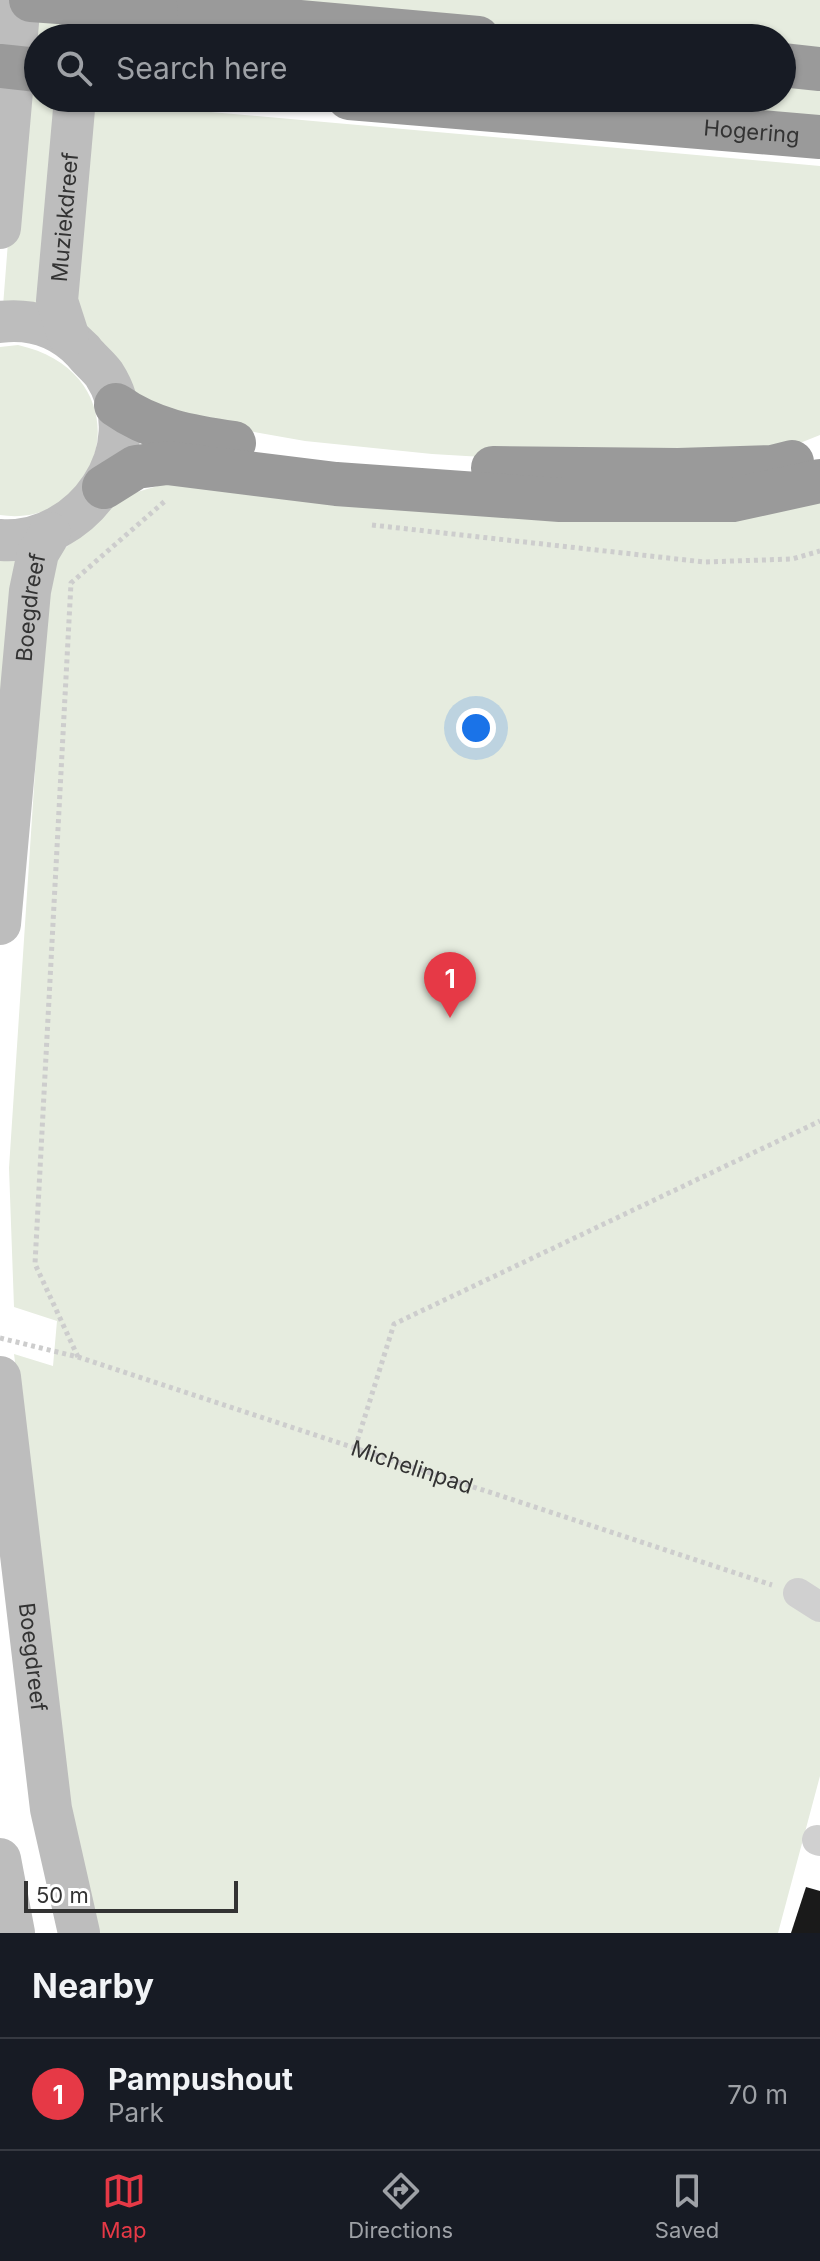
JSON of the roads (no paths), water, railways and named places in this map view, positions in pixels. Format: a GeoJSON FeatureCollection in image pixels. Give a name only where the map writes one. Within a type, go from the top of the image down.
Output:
{"type":"FeatureCollection","features":[{"type":"Feature","properties":{"kind":"highway"},"geometry":{"type":"LineString","coordinates":[[31,0],[323,24]]}},
{"type":"Feature","properties":{"kind":"highway"},"geometry":{"type":"LineString","coordinates":[[0,66],[24,69]]}},
{"type":"Feature","properties":{"kind":"highway"},"geometry":{"type":"LineString","coordinates":[[796,66],[820,69]]}},
{"type":"Feature","properties":{"kind":"highway","name":"Hogering"},"geometry":{"type":"LineString","coordinates":[[518,112],[820,137]]}},
{"type":"Feature","properties":{"kind":"highway"},"geometry":{"type":"LineString","coordinates":[[116,405],[136,419],[182,435],[256,447],[467,468],[742,469],[772,467],[820,451]]}},
{"type":"Feature","properties":{"kind":"highway"},"geometry":{"type":"LineString","coordinates":[[104,487],[136,467],[167,463],[364,486],[560,500],[733,500],[769,495],[820,481]]}},
{"type":"Feature","properties":{"kind":"street"},"geometry":{"type":"LineString","coordinates":[[0,228],[20,0]]}},
{"type":"Feature","properties":{"kind":"street"},"geometry":{"type":"LineString","coordinates":[[82,24],[85,0]]}},
{"type":"Feature","properties":{"kind":"street","name":"Muziekdreef"},"geometry":{"type":"LineString","coordinates":[[68,335],[57,301],[74,112]]}},
{"type":"Feature","properties":{"kind":"street"},"geometry":{"type":"LineString","coordinates":[[0,322],[38,324],[68,335],[104,375],[116,405],[119,433],[115,461],[104,487],[80,514],[50,533],[17,541],[0,540]]}},
{"type":"Feature","properties":{"kind":"street","name":"Boegdreef"},"geometry":{"type":"LineString","coordinates":[[0,924],[30,591],[38,553],[50,533]]}},
{"type":"Feature","properties":{"kind":"street","name":"Boegdreef"},"geometry":{"type":"LineString","coordinates":[[0,1377],[51,1809],[79,1933]]}},
{"type":"Feature","properties":{"kind":"street"},"geometry":{"type":"LineString","coordinates":[[0,1859],[14,1933]]}},
{"type":"Feature","properties":{"kind":"place","name":"Pampushout"},"geometry":{"type":"Point","coordinates":[450,1018]}}]}
